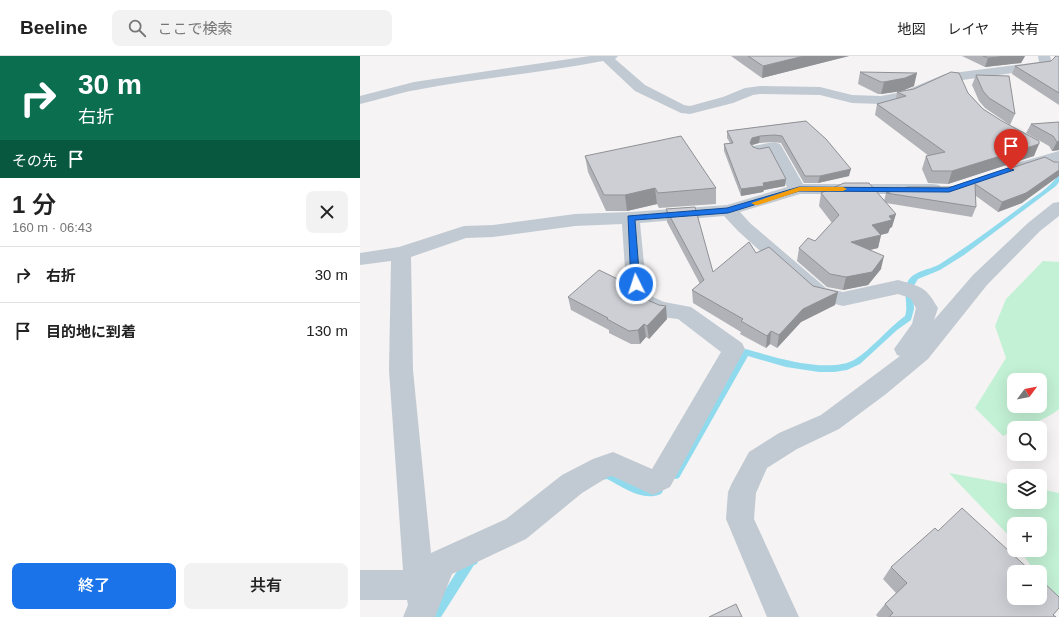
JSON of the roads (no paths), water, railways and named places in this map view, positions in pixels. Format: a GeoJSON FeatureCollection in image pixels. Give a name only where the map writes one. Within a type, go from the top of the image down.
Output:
{"type":"FeatureCollection","features":[{"type":"Feature","properties":{"kind":"street"},"geometry":{"type":"LineString","coordinates":[[360,100],[414,86],[452,79],[550,66],[609,56],[640,88],[681,109],[698,108],[728,100],[750,91],[760,90],[820,91],[852,99],[881,100],[905,96],[945,78],[964,82],[1042,65],[1046,63],[1044,56]]}},
{"type":"Feature","properties":{"kind":"street"},"geometry":{"type":"LineString","coordinates":[[759,149],[774,147],[797,190]]}},
{"type":"Feature","properties":{"kind":"street"},"geometry":{"type":"LineString","coordinates":[[1004,172],[1047,154],[1059,171]]}},
{"type":"Feature","properties":{"kind":"street"},"geometry":{"type":"LineString","coordinates":[[360,259],[401,253],[464,232],[493,231],[575,220],[631,218],[728,210],[797,190],[906,188],[949,190]]}},
{"type":"Feature","properties":{"kind":"street"},"geometry":{"type":"LineString","coordinates":[[784,617],[756,558],[740,519],[742,492],[758,460],[788,441],[830,422],[878,387],[920,353],[980,280],[1034,227],[1059,207]]}},
{"type":"Feature","properties":{"kind":"street"},"geometry":{"type":"LineString","coordinates":[[728,210],[744,228],[819,293],[842,299],[898,287],[917,293],[926,308],[922,327],[878,387]]}},
{"type":"Feature","properties":{"kind":"street"},"geometry":{"type":"LineString","coordinates":[[420,605],[441,564],[516,529],[572,484],[602,467],[613,464],[653,483],[662,478],[734,349],[684,312],[661,308],[645,302],[636,284],[631,218]]}},
{"type":"Feature","properties":{"kind":"street"},"geometry":{"type":"LineString","coordinates":[[401,253],[401,370],[420,605]]}},
{"type":"Feature","properties":{"kind":"street"},"geometry":{"type":"LineString","coordinates":[[360,585],[420,605]]}},
{"type":"Feature","properties":{"kind":"waterway"},"geometry":{"type":"LineString","coordinates":[[676,475],[746,352],[770,360],[819,368],[847,367],[857,362],[908,318],[910,314],[909,287],[915,277],[938,268],[975,244],[1054,185],[1059,178]]}},
{"type":"Feature","properties":{"kind":"waterway"},"geometry":{"type":"LineString","coordinates":[[602,476],[607,474],[632,487],[647,492],[658,491]]}},
{"type":"Feature","properties":{"kind":"waterway"},"geometry":{"type":"LineString","coordinates":[[434,617],[470,561],[473,560]]}}]}
